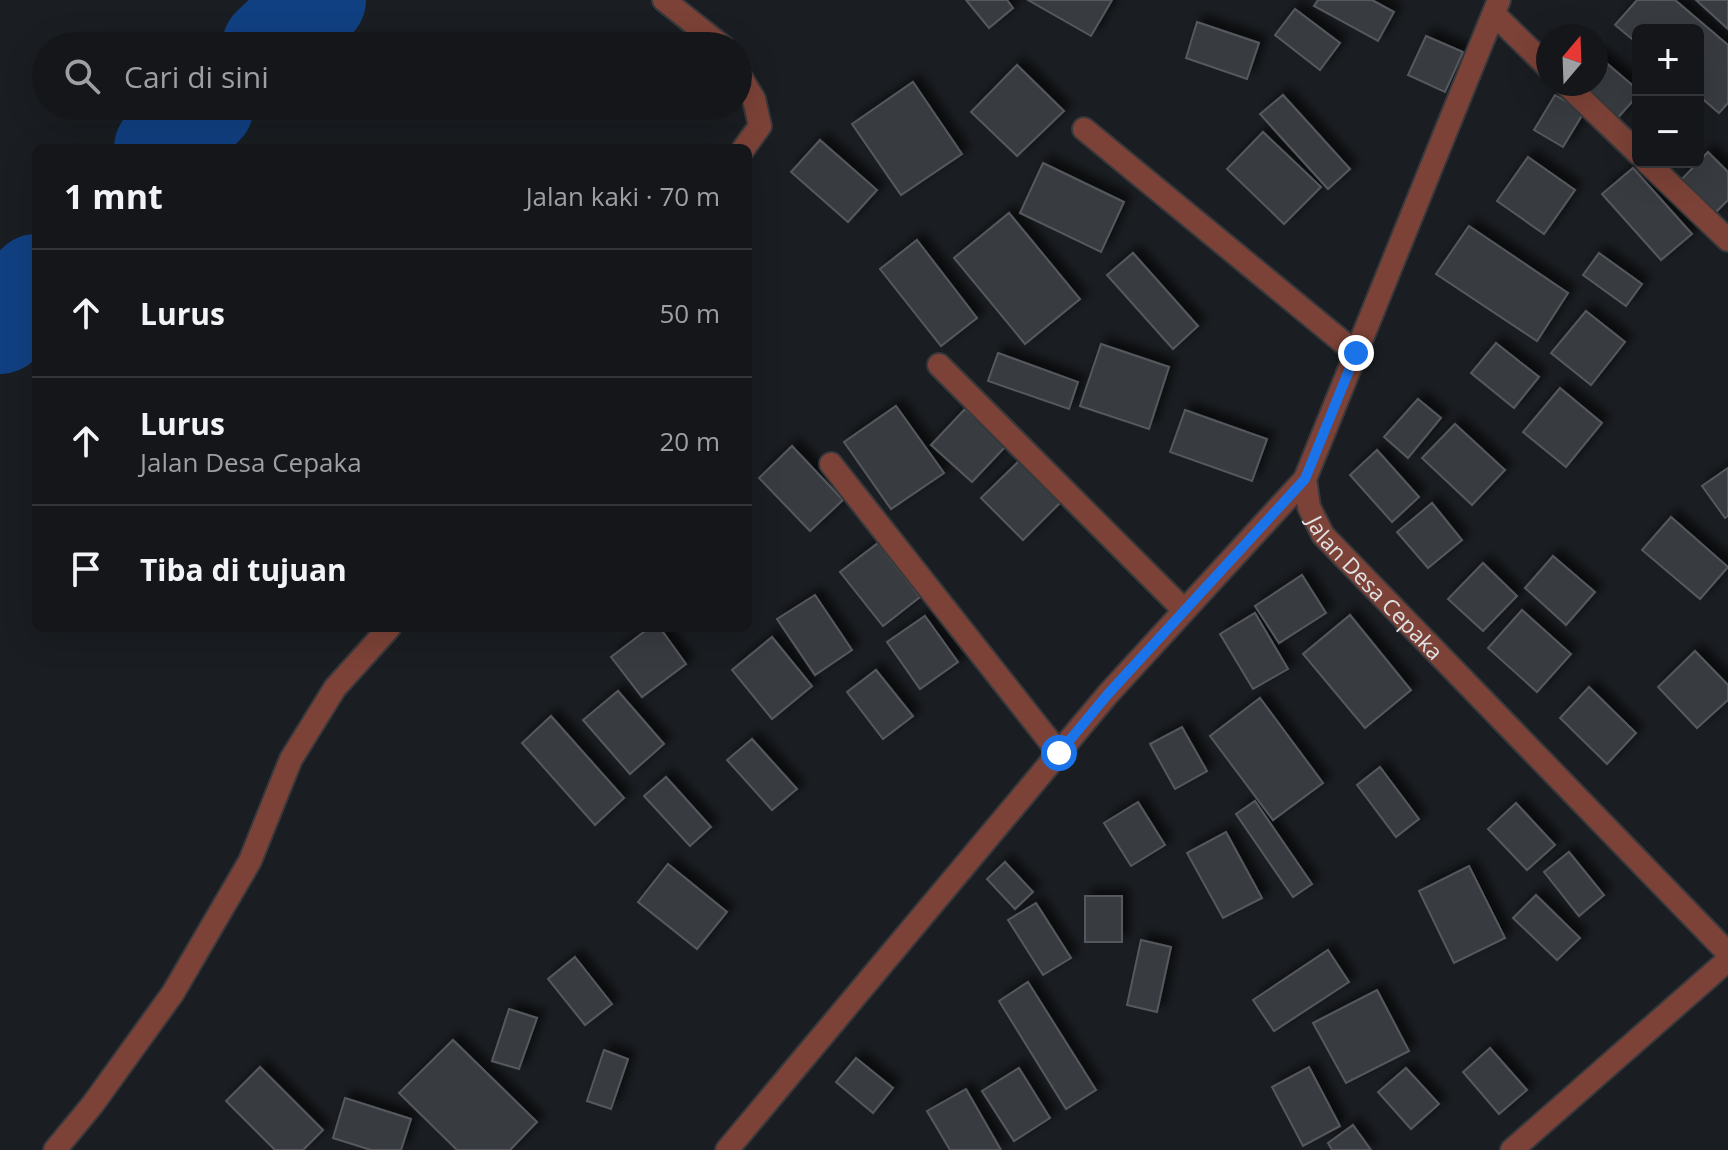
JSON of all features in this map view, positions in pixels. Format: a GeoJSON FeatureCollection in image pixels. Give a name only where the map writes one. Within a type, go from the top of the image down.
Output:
{"type":"FeatureCollection","features":[{"type":"Feature","properties":{"kind":"street"},"geometry":{"type":"LineString","coordinates":[[664,0],[704,32]]}},
{"type":"Feature","properties":{"kind":"street"},"geometry":{"type":"LineString","coordinates":[[727,1150],[1108,694],[1305,479],[1496,7],[1536,53]]}},
{"type":"Feature","properties":{"kind":"street"},"geometry":{"type":"LineString","coordinates":[[747,144],[760,126],[752,96]]}},
{"type":"Feature","properties":{"kind":"street"},"geometry":{"type":"LineString","coordinates":[[1579,96],[1632,147]]}},
{"type":"Feature","properties":{"kind":"street"},"geometry":{"type":"LineString","coordinates":[[1084,129],[1356,353]]}},
{"type":"Feature","properties":{"kind":"street"},"geometry":{"type":"LineString","coordinates":[[1653,168],[1728,240]]}},
{"type":"Feature","properties":{"kind":"street"},"geometry":{"type":"LineString","coordinates":[[939,365],[1184,610]]}},
{"type":"Feature","properties":{"kind":"street"},"geometry":{"type":"LineString","coordinates":[[831,464],[1059,753]]}},
{"type":"Feature","properties":{"kind":"street","name":"Jalan Desa Cepaka"},"geometry":{"type":"LineString","coordinates":[[1305,479],[1309,507],[1323,535],[1726,948]]}},
{"type":"Feature","properties":{"kind":"street"},"geometry":{"type":"LineString","coordinates":[[55,1150],[93,1104],[173,993],[250,861],[291,759],[335,688],[385,632]]}},
{"type":"Feature","properties":{"kind":"street"},"geometry":{"type":"LineString","coordinates":[[1512,1150],[1726,948]]}},
{"type":"Feature","properties":{"kind":"building"},"geometry":{"type":"Polygon","coordinates":[[[966,0],[1007,0],[1013,8],[989,28],[966,0]]]}},
{"type":"Feature","properties":{"kind":"building"},"geometry":{"type":"Polygon","coordinates":[[[1028,0],[1112,0],[1091,36],[1028,0]]]}},
{"type":"Feature","properties":{"kind":"building"},"geometry":{"type":"Polygon","coordinates":[[[1318,0],[1372,0],[1394,12],[1378,41],[1314,6],[1318,0]]]}},
{"type":"Feature","properties":{"kind":"building"},"geometry":{"type":"Polygon","coordinates":[[[1637,0],[1675,0],[1703,24],[1632,24],[1632,39],[1615,25],[1637,0]]]}},
{"type":"Feature","properties":{"kind":"building"},"geometry":{"type":"Polygon","coordinates":[[[1696,0],[1728,0],[1728,29],[1696,0]]]}},
{"type":"Feature","properties":{"kind":"building"},"geometry":{"type":"Polygon","coordinates":[[[1295,9],[1340,43],[1320,70],[1275,35],[1295,9]]]}},
{"type":"Feature","properties":{"kind":"building"},"geometry":{"type":"Polygon","coordinates":[[[1197,22],[1259,43],[1247,79],[1186,58],[1197,22]]]}},
{"type":"Feature","properties":{"kind":"building"},"geometry":{"type":"Polygon","coordinates":[[[1704,25],[1728,45],[1728,103],[1719,113],[1704,100],[1704,25]]]}},
{"type":"Feature","properties":{"kind":"building"},"geometry":{"type":"Polygon","coordinates":[[[1426,36],[1463,52],[1445,92],[1408,75],[1426,36]]]}},
{"type":"Feature","properties":{"kind":"building"},"geometry":{"type":"Polygon","coordinates":[[[1608,64],[1632,85],[1632,102],[1615,121],[1585,96],[1608,96],[1608,64]]]}},
{"type":"Feature","properties":{"kind":"building"},"geometry":{"type":"Polygon","coordinates":[[[1017,65],[1064,111],[1017,156],[971,112],[1017,65]]]}},
{"type":"Feature","properties":{"kind":"building"},"geometry":{"type":"Polygon","coordinates":[[[913,82],[962,154],[901,195],[852,124],[913,82]]]}},
{"type":"Feature","properties":{"kind":"building"},"geometry":{"type":"Polygon","coordinates":[[[1283,95],[1350,169],[1328,189],[1260,114],[1283,95]]]}},
{"type":"Feature","properties":{"kind":"building"},"geometry":{"type":"Polygon","coordinates":[[[1554,96],[1584,112],[1563,147],[1534,130],[1554,96]]]}},
{"type":"Feature","properties":{"kind":"building"},"geometry":{"type":"Polygon","coordinates":[[[1263,132],[1321,187],[1284,224],[1227,169],[1263,132]]]}},
{"type":"Feature","properties":{"kind":"building"},"geometry":{"type":"Polygon","coordinates":[[[820,140],[877,190],[848,222],[791,172],[820,140]]]}},
{"type":"Feature","properties":{"kind":"building"},"geometry":{"type":"Polygon","coordinates":[[[1708,152],[1728,172],[1728,200],[1713,215],[1680,181],[1693,168],[1704,168],[1704,156],[1708,152]]]}},
{"type":"Feature","properties":{"kind":"building"},"geometry":{"type":"Polygon","coordinates":[[[1528,157],[1575,190],[1544,234],[1497,201],[1528,157]]]}},
{"type":"Feature","properties":{"kind":"building"},"geometry":{"type":"Polygon","coordinates":[[[1043,163],[1124,202],[1101,252],[1020,213],[1043,163]]]}},
{"type":"Feature","properties":{"kind":"building"},"geometry":{"type":"Polygon","coordinates":[[[1633,168],[1692,234],[1661,260],[1602,194],[1633,168]]]}},
{"type":"Feature","properties":{"kind":"building"},"geometry":{"type":"Polygon","coordinates":[[[1009,213],[1080,299],[1025,344],[954,258],[1009,213]]]}},
{"type":"Feature","properties":{"kind":"building"},"geometry":{"type":"Polygon","coordinates":[[[1469,226],[1568,293],[1537,341],[1436,274],[1469,226]]]}},
{"type":"Feature","properties":{"kind":"building"},"geometry":{"type":"Polygon","coordinates":[[[917,240],[977,318],[941,346],[880,269],[917,240]]]}},
{"type":"Feature","properties":{"kind":"building"},"geometry":{"type":"Polygon","coordinates":[[[1133,253],[1198,326],[1173,349],[1107,275],[1133,253]]]}},
{"type":"Feature","properties":{"kind":"building"},"geometry":{"type":"Polygon","coordinates":[[[1599,253],[1642,284],[1626,306],[1583,275],[1599,253]]]}},
{"type":"Feature","properties":{"kind":"building"},"geometry":{"type":"Polygon","coordinates":[[[1586,311],[1625,342],[1591,385],[1551,353],[1586,311]]]}},
{"type":"Feature","properties":{"kind":"building"},"geometry":{"type":"Polygon","coordinates":[[[1496,343],[1539,377],[1514,408],[1471,373],[1496,343]]]}},
{"type":"Feature","properties":{"kind":"building"},"geometry":{"type":"Polygon","coordinates":[[[1101,344],[1169,367],[1149,429],[1080,406],[1101,344]]]}},
{"type":"Feature","properties":{"kind":"building"},"geometry":{"type":"Polygon","coordinates":[[[998,353],[1078,382],[1069,409],[988,381],[998,353]]]}},
{"type":"Feature","properties":{"kind":"building"},"geometry":{"type":"Polygon","coordinates":[[[1560,388],[1602,423],[1566,467],[1523,432],[1560,388]]]}},
{"type":"Feature","properties":{"kind":"building"},"geometry":{"type":"Polygon","coordinates":[[[1418,399],[1441,418],[1408,458],[1384,437],[1418,399]]]}},
{"type":"Feature","properties":{"kind":"building"},"geometry":{"type":"Polygon","coordinates":[[[896,406],[944,473],[891,509],[844,442],[896,406]]]}},
{"type":"Feature","properties":{"kind":"building"},"geometry":{"type":"Polygon","coordinates":[[[965,409],[1006,446],[972,482],[931,445],[965,409]]]}},
{"type":"Feature","properties":{"kind":"building"},"geometry":{"type":"Polygon","coordinates":[[[1185,410],[1267,439],[1252,481],[1170,452],[1185,410]]]}},
{"type":"Feature","properties":{"kind":"building"},"geometry":{"type":"Polygon","coordinates":[[[1455,424],[1505,470],[1472,505],[1422,458],[1455,424]]]}},
{"type":"Feature","properties":{"kind":"building"},"geometry":{"type":"Polygon","coordinates":[[[792,446],[843,500],[810,531],[759,478],[792,446]]]}},
{"type":"Feature","properties":{"kind":"building"},"geometry":{"type":"Polygon","coordinates":[[[1377,450],[1419,497],[1392,522],[1350,475],[1377,450]]]}},
{"type":"Feature","properties":{"kind":"building"},"geometry":{"type":"Polygon","coordinates":[[[1019,461],[1060,503],[1023,540],[981,498],[1019,461]]]}},
{"type":"Feature","properties":{"kind":"building"},"geometry":{"type":"Polygon","coordinates":[[[1728,468],[1728,516],[1725,518],[1702,486],[1728,468]]]}},
{"type":"Feature","properties":{"kind":"building"},"geometry":{"type":"Polygon","coordinates":[[[1432,503],[1462,540],[1428,568],[1397,532],[1432,503]]]}},
{"type":"Feature","properties":{"kind":"building"},"geometry":{"type":"Polygon","coordinates":[[[1671,517],[1728,567],[1700,599],[1642,550],[1671,517]]]}},
{"type":"Feature","properties":{"kind":"building"},"geometry":{"type":"Polygon","coordinates":[[[878,543],[920,597],[883,626],[840,572],[878,543]]]}},
{"type":"Feature","properties":{"kind":"building"},"geometry":{"type":"Polygon","coordinates":[[[1553,556],[1595,592],[1566,625],[1525,588],[1553,556]]]}},
{"type":"Feature","properties":{"kind":"building"},"geometry":{"type":"Polygon","coordinates":[[[1483,563],[1517,596],[1483,631],[1448,599],[1483,563]]]}},
{"type":"Feature","properties":{"kind":"building"},"geometry":{"type":"Polygon","coordinates":[[[1302,575],[1326,613],[1279,643],[1255,606],[1302,575]]]}},
{"type":"Feature","properties":{"kind":"building"},"geometry":{"type":"Polygon","coordinates":[[[815,595],[852,650],[815,675],[777,619],[815,595]]]}},
{"type":"Feature","properties":{"kind":"building"},"geometry":{"type":"Polygon","coordinates":[[[1522,610],[1571,654],[1537,692],[1488,648],[1522,610]]]}},
{"type":"Feature","properties":{"kind":"building"},"geometry":{"type":"Polygon","coordinates":[[[1255,613],[1288,669],[1253,689],[1220,634],[1255,613]]]}},
{"type":"Feature","properties":{"kind":"building"},"geometry":{"type":"Polygon","coordinates":[[[1350,615],[1411,690],[1365,728],[1303,654],[1350,615]]]}},
{"type":"Feature","properties":{"kind":"building"},"geometry":{"type":"Polygon","coordinates":[[[925,616],[958,662],[920,689],[887,642],[925,616]]]}},
{"type":"Feature","properties":{"kind":"building"},"geometry":{"type":"Polygon","coordinates":[[[644,632],[663,632],[686,664],[642,697],[611,657],[644,632]]]}},
{"type":"Feature","properties":{"kind":"building"},"geometry":{"type":"Polygon","coordinates":[[[772,637],[812,686],[772,719],[732,670],[772,637]]]}},
{"type":"Feature","properties":{"kind":"building"},"geometry":{"type":"Polygon","coordinates":[[[1695,651],[1728,685],[1728,700],[1697,728],[1658,687],[1695,651]]]}},
{"type":"Feature","properties":{"kind":"building"},"geometry":{"type":"Polygon","coordinates":[[[876,670],[913,716],[883,739],[847,692],[876,670]]]}},
{"type":"Feature","properties":{"kind":"building"},"geometry":{"type":"Polygon","coordinates":[[[1589,687],[1636,733],[1607,764],[1560,718],[1589,687]]]}},
{"type":"Feature","properties":{"kind":"building"},"geometry":{"type":"Polygon","coordinates":[[[618,691],[664,744],[630,774],[583,720],[618,691]]]}},
{"type":"Feature","properties":{"kind":"building"},"geometry":{"type":"Polygon","coordinates":[[[1260,698],[1323,783],[1273,820],[1210,736],[1260,698]]]}},
{"type":"Feature","properties":{"kind":"building"},"geometry":{"type":"Polygon","coordinates":[[[551,716],[624,798],[595,825],[522,743],[551,716]]]}},
{"type":"Feature","properties":{"kind":"building"},"geometry":{"type":"Polygon","coordinates":[[[1182,727],[1207,771],[1175,789],[1150,744],[1182,727]]]}},
{"type":"Feature","properties":{"kind":"building"},"geometry":{"type":"Polygon","coordinates":[[[752,739],[797,789],[772,810],[727,760],[752,739]]]}},
{"type":"Feature","properties":{"kind":"building"},"geometry":{"type":"Polygon","coordinates":[[[1380,767],[1419,819],[1396,837],[1357,785],[1380,767]]]}},
{"type":"Feature","properties":{"kind":"building"},"geometry":{"type":"Polygon","coordinates":[[[666,777],[711,827],[690,846],[644,796],[666,777]]]}},
{"type":"Feature","properties":{"kind":"building"},"geometry":{"type":"Polygon","coordinates":[[[1255,801],[1312,884],[1293,897],[1236,814],[1255,801]]]}},
{"type":"Feature","properties":{"kind":"building"},"geometry":{"type":"Polygon","coordinates":[[[1138,802],[1165,845],[1131,866],[1104,823],[1138,802]]]}},
{"type":"Feature","properties":{"kind":"building"},"geometry":{"type":"Polygon","coordinates":[[[1516,803],[1555,845],[1527,870],[1488,829],[1516,803]]]}},
{"type":"Feature","properties":{"kind":"building"},"geometry":{"type":"Polygon","coordinates":[[[1226,832],[1262,898],[1223,918],[1187,853],[1226,832]]]}},
{"type":"Feature","properties":{"kind":"building"},"geometry":{"type":"Polygon","coordinates":[[[1569,852],[1604,895],[1579,916],[1544,872],[1569,852]]]}},
{"type":"Feature","properties":{"kind":"building"},"geometry":{"type":"Polygon","coordinates":[[[1005,862],[1033,892],[1015,909],[987,879],[1005,862]]]}},
{"type":"Feature","properties":{"kind":"building"},"geometry":{"type":"Polygon","coordinates":[[[668,864],[727,912],[697,949],[638,902],[668,864]]]}},
{"type":"Feature","properties":{"kind":"building"},"geometry":{"type":"Polygon","coordinates":[[[1469,866],[1505,938],[1454,963],[1419,891],[1469,866]]]}},
{"type":"Feature","properties":{"kind":"building"},"geometry":{"type":"Polygon","coordinates":[[[1536,895],[1580,938],[1557,960],[1513,918],[1536,895]]]}},
{"type":"Feature","properties":{"kind":"building"},"geometry":{"type":"Polygon","coordinates":[[[1085,896],[1122,896],[1122,942],[1085,942],[1085,896]]]}},
{"type":"Feature","properties":{"kind":"building"},"geometry":{"type":"Polygon","coordinates":[[[1036,903],[1071,958],[1043,975],[1008,920],[1036,903]]]}},
{"type":"Feature","properties":{"kind":"building"},"geometry":{"type":"Polygon","coordinates":[[[1141,940],[1171,947],[1157,1012],[1127,1005],[1141,940]]]}},
{"type":"Feature","properties":{"kind":"building"},"geometry":{"type":"Polygon","coordinates":[[[1328,950],[1349,982],[1274,1031],[1253,1000],[1328,950]]]}},
{"type":"Feature","properties":{"kind":"building"},"geometry":{"type":"Polygon","coordinates":[[[575,957],[612,1004],[585,1025],[548,979],[575,957]]]}},
{"type":"Feature","properties":{"kind":"building"},"geometry":{"type":"Polygon","coordinates":[[[1028,982],[1096,1090],[1066,1109],[999,1001],[1028,982]]]}},
{"type":"Feature","properties":{"kind":"building"},"geometry":{"type":"Polygon","coordinates":[[[1377,990],[1409,1051],[1346,1083],[1313,1023],[1377,990]]]}},
{"type":"Feature","properties":{"kind":"building"},"geometry":{"type":"Polygon","coordinates":[[[509,1009],[537,1018],[519,1069],[492,1061],[509,1009]]]}},
{"type":"Feature","properties":{"kind":"building"},"geometry":{"type":"Polygon","coordinates":[[[453,1040],[537,1122],[510,1150],[457,1150],[399,1093],[453,1040]]]}},
{"type":"Feature","properties":{"kind":"building"},"geometry":{"type":"Polygon","coordinates":[[[1490,1048],[1527,1090],[1499,1114],[1463,1072],[1490,1048]]]}},
{"type":"Feature","properties":{"kind":"building"},"geometry":{"type":"Polygon","coordinates":[[[604,1050],[628,1059],[611,1109],[587,1101],[604,1050]]]}},
{"type":"Feature","properties":{"kind":"building"},"geometry":{"type":"Polygon","coordinates":[[[856,1058],[893,1088],[873,1113],[836,1082],[856,1058]]]}},
{"type":"Feature","properties":{"kind":"building"},"geometry":{"type":"Polygon","coordinates":[[[260,1067],[323,1130],[303,1150],[275,1150],[226,1101],[260,1067]]]}},
{"type":"Feature","properties":{"kind":"building"},"geometry":{"type":"Polygon","coordinates":[[[1309,1067],[1340,1126],[1303,1146],[1272,1087],[1309,1067]]]}},
{"type":"Feature","properties":{"kind":"building"},"geometry":{"type":"Polygon","coordinates":[[[1019,1068],[1050,1118],[1014,1141],[982,1091],[1019,1068]]]}},
{"type":"Feature","properties":{"kind":"building"},"geometry":{"type":"Polygon","coordinates":[[[1406,1068],[1439,1104],[1411,1129],[1378,1092],[1406,1068]]]}},
{"type":"Feature","properties":{"kind":"building"},"geometry":{"type":"Polygon","coordinates":[[[966,1089],[1001,1150],[950,1150],[927,1111],[966,1089]]]}},
{"type":"Feature","properties":{"kind":"building"},"geometry":{"type":"Polygon","coordinates":[[[345,1098],[411,1119],[401,1150],[371,1150],[333,1138],[345,1098]]]}},
{"type":"Feature","properties":{"kind":"building"},"geometry":{"type":"Polygon","coordinates":[[[1353,1125],[1371,1150],[1332,1150],[1328,1143],[1353,1125]]]}},
{"type":"Feature","properties":{"kind":"waterway"},"geometry":{"type":"LineString","coordinates":[[285,32],[318,0]]}},
{"type":"Feature","properties":{"kind":"waterway"},"geometry":{"type":"LineString","coordinates":[[166,144],[191,120]]}},
{"type":"Feature","properties":{"kind":"waterway"},"geometry":{"type":"LineString","coordinates":[[0,326],[32,287]]}},
{"type":"Feature","properties":{"kind":"route"},"geometry":{"type":"LineString","coordinates":[[1059,753],[1108,694],[1305,479],[1356,353]]}}]}
